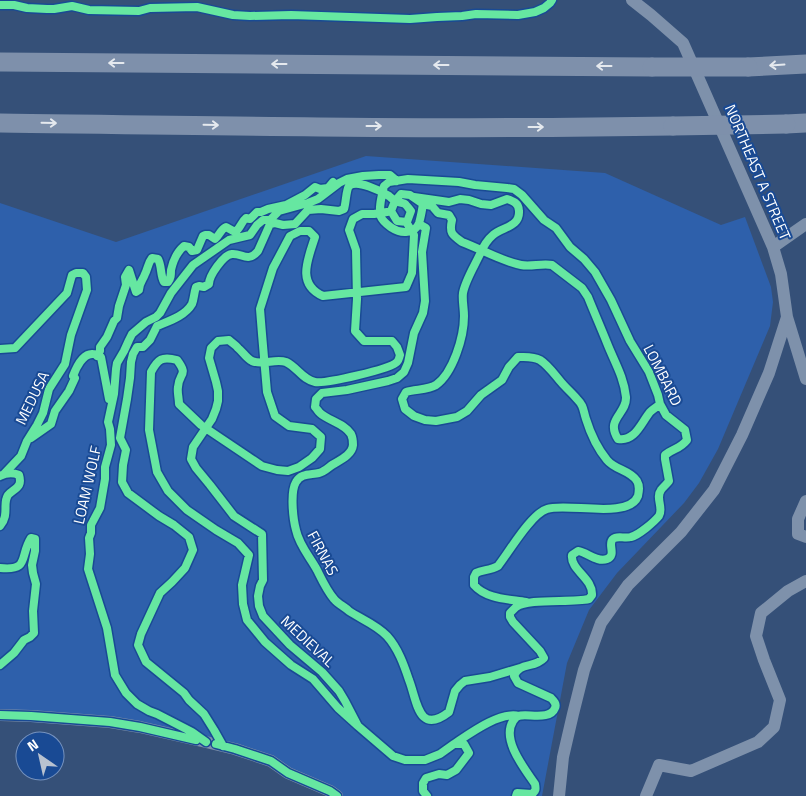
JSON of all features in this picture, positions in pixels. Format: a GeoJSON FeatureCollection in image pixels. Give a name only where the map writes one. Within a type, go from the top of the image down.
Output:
{"type":"FeatureCollection","features":[{"type":"Feature","properties":{"kind":"highway"},"geometry":{"type":"LineString","coordinates":[[0,62],[652,67],[748,67],[806,64]]}},
{"type":"Feature","properties":{"kind":"highway"},"geometry":{"type":"LineString","coordinates":[[0,123],[606,127],[806,123]]}},
{"type":"Feature","properties":{"kind":"street","name":"NORTHEAST A STREET"},"geometry":{"type":"LineString","coordinates":[[559,796],[563,757],[573,714],[584,670],[602,622],[628,585],[681,532],[714,490],[742,435],[769,373],[787,317],[781,274],[773,247],[683,43],[651,14],[632,0]]}},
{"type":"Feature","properties":{"kind":"street"},"geometry":{"type":"LineString","coordinates":[[773,247],[806,224]]}},
{"type":"Feature","properties":{"kind":"street"},"geometry":{"type":"LineString","coordinates":[[787,317],[806,380]]}},
{"type":"Feature","properties":{"kind":"street"},"geometry":{"type":"LineString","coordinates":[[806,500],[798,519],[798,534],[806,537]]}},
{"type":"Feature","properties":{"kind":"street"},"geometry":{"type":"LineString","coordinates":[[646,796],[659,765],[691,771],[758,742],[774,727],[780,700],[756,636],[762,613],[788,592],[806,581]]}},
{"type":"Feature","properties":{"kind":"street"},"geometry":{"type":"LineString","coordinates":[[0,716],[31,716],[110,722],[206,742],[271,761],[288,773],[330,791],[336,796]]}},
{"type":"Feature","properties":{"kind":"shaded area"},"geometry":{"type":"Polygon","coordinates":[[[366,156],[605,173],[721,225],[745,217],[771,287],[773,302],[770,326],[718,449],[699,483],[684,503],[617,573],[589,610],[567,663],[542,796],[329,796],[270,766],[245,757],[135,729],[0,720],[0,203],[116,242],[366,156]]]}},
{"type":"Feature","properties":{"kind":"cycle path"},"geometry":{"type":"LineString","coordinates":[[0,5],[47,9],[72,6],[89,10],[139,11],[150,8],[197,7],[233,15],[250,16],[291,15],[410,19],[476,14],[518,15],[535,12],[544,8],[552,0]]}},
{"type":"Feature","properties":{"kind":"cycle path","name":"LOAM WOLF"},"geometry":{"type":"LineString","coordinates":[[206,742],[192,732],[137,704],[126,693],[115,675],[107,628],[88,569],[91,525],[100,508],[105,467],[111,445],[108,422],[114,394],[117,363],[132,334],[160,313],[171,293],[193,265],[229,240],[250,235],[263,220],[270,220],[279,211],[318,199],[347,179],[363,176],[390,175],[397,181]]}},
{"type":"Feature","properties":{"kind":"cycle path","name":"LOMBARD"},"geometry":{"type":"LineString","coordinates":[[223,746],[204,714],[184,693],[146,662],[138,645],[141,634],[160,593],[185,568],[193,550],[189,537],[128,493],[122,482],[126,450],[120,438],[133,354],[137,347],[143,347],[150,340],[157,326],[176,318],[189,308],[193,302],[196,287],[204,287],[209,284],[214,271],[228,255],[236,254],[248,257],[254,255],[258,251],[270,224],[295,224],[308,210],[339,211],[344,209],[348,188],[353,184],[369,186],[380,191],[385,194],[389,196],[395,201],[405,204],[411,211],[407,222],[397,221],[391,211],[395,201],[401,194],[410,195],[423,204],[417,227],[411,231],[403,232],[392,228],[381,217],[382,193],[383,190],[384,186],[389,182],[408,179],[459,182],[514,189],[522,195],[544,220],[556,228],[570,247],[595,272],[611,300],[630,341],[649,372],[660,404],[666,415],[685,430],[687,440],[665,455],[669,481],[659,493],[661,510],[657,519],[634,536],[613,539],[611,541],[612,552],[607,559],[600,560],[578,551],[572,555],[574,565],[586,579],[591,589],[592,595],[589,599],[522,604],[510,613],[513,622],[540,651],[544,658],[536,663],[520,668],[514,676],[518,683],[551,698],[556,705],[552,712],[548,714],[522,715],[513,721],[510,729],[512,745],[536,787],[532,794],[517,793],[516,796]]}},
{"type":"Feature","properties":{"kind":"cycle path"},"geometry":{"type":"LineString","coordinates":[[97,356],[100,347],[117,318],[126,285],[125,277],[129,270],[136,292],[139,290],[140,283],[152,258],[158,259],[164,282],[168,282],[174,260],[184,246],[189,247],[192,251],[197,250],[203,236],[209,235],[215,239],[226,227],[235,232],[246,218],[250,219],[257,212],[286,205],[305,195],[315,187],[320,189],[328,188],[333,182]]}},
{"type":"Feature","properties":{"kind":"cycle path"},"geometry":{"type":"LineString","coordinates":[[414,197],[449,202],[460,199],[491,205],[507,199],[517,204],[519,216],[514,224],[497,232],[487,241],[468,278],[463,293],[464,316],[460,344],[448,372],[433,387],[406,392],[402,399],[405,409],[414,416],[425,420],[436,421],[457,417],[467,411],[481,395],[502,380],[509,367],[518,357],[537,359],[549,367],[581,404],[592,435],[607,460],[634,477],[639,485],[638,496],[632,503],[623,507],[610,509],[556,507],[541,512],[527,526],[498,566],[476,573],[474,585],[479,590],[498,598],[526,602]]}},
{"type":"Feature","properties":{"kind":"cycle path","name":"LOMBARD"},"geometry":{"type":"LineString","coordinates":[[423,204],[432,206],[438,213],[449,215],[452,220],[452,233],[462,242],[514,263],[552,265],[582,288],[588,297],[625,390],[625,403],[614,426],[618,439],[629,438],[633,435],[650,412],[660,404]]}},
{"type":"Feature","properties":{"kind":"cycle path","name":"MEDIEVAL"},"geometry":{"type":"LineString","coordinates":[[387,212],[362,214],[353,219],[349,230],[356,250],[357,299],[355,331],[364,341],[392,341],[400,355],[398,361],[392,365],[358,375],[331,381],[315,382],[307,379],[286,362],[252,361],[229,340],[218,341],[211,348],[209,358],[218,391],[218,401],[212,419],[193,447],[191,459],[234,516],[262,534],[263,580],[258,596],[263,616],[290,645],[322,672],[339,691],[358,726],[393,756],[405,760],[425,760],[440,754],[454,744],[464,744],[469,753],[456,770],[447,775],[439,774],[426,778],[423,783],[423,791],[427,796]]}},
{"type":"Feature","properties":{"kind":"cycle path","name":"FIRNAS"},"geometry":{"type":"LineString","coordinates":[[419,224],[426,228],[422,252],[425,301],[423,313],[414,333],[408,363],[404,372],[397,378],[347,390],[322,393],[316,399],[315,407],[324,416],[348,430],[351,434],[353,445],[348,454],[324,471],[303,476],[296,482],[294,486],[293,513],[297,535],[334,599],[349,611],[379,629],[394,646],[405,668],[420,712],[425,718],[431,720],[449,712],[455,691],[465,681],[490,677],[520,668]]}},
{"type":"Feature","properties":{"kind":"cycle path"},"geometry":{"type":"LineString","coordinates":[[358,726],[338,708],[313,679],[291,665],[265,642],[247,620],[243,604],[242,585],[249,555],[238,543],[187,510],[168,491],[157,472],[149,430],[151,372],[158,361],[168,358],[177,360],[183,372],[178,389],[179,404],[201,425],[262,466],[288,471],[299,467],[312,458],[320,449],[321,437],[312,429],[289,426],[275,416],[267,392],[260,309],[273,268],[290,236],[300,231],[309,231],[315,237],[307,262],[307,278],[309,285],[323,296],[406,287],[412,273],[414,235],[408,225]]}},
{"type":"Feature","properties":{"kind":"cycle path","name":"MEDUSA"},"geometry":{"type":"LineString","coordinates":[[0,349],[15,348],[67,293],[72,275],[83,273],[86,277],[87,290],[71,335],[65,364],[49,389],[43,413],[21,456],[4,474]]}},
{"type":"Feature","properties":{"kind":"cycle path","name":"MEDUSA"},"geometry":{"type":"LineString","coordinates":[[31,438],[51,424],[55,411],[69,391],[75,378],[73,376],[76,369],[80,362],[89,354],[101,357],[109,399]]}},
{"type":"Feature","properties":{"kind":"cycle path"},"geometry":{"type":"LineString","coordinates":[[0,476],[14,473],[19,475],[20,479],[19,485],[6,498],[5,517],[0,526]]}},
{"type":"Feature","properties":{"kind":"cycle path"},"geometry":{"type":"LineString","coordinates":[[0,568],[20,565],[31,538],[35,539],[32,565],[36,584],[33,611],[34,633],[24,640],[14,653],[0,665]]}},
{"type":"Feature","properties":{"kind":"cycle path"},"geometry":{"type":"LineString","coordinates":[[0,715],[110,722],[196,740]]}},
{"type":"Feature","properties":{"kind":"cycle path"},"geometry":{"type":"LineString","coordinates":[[454,744],[476,729],[494,720],[511,715],[519,716]]}},
{"type":"Feature","properties":{"kind":"cycle path"},"geometry":{"type":"LineString","coordinates":[[216,744],[271,761],[288,773],[330,791],[337,796]]}}]}
